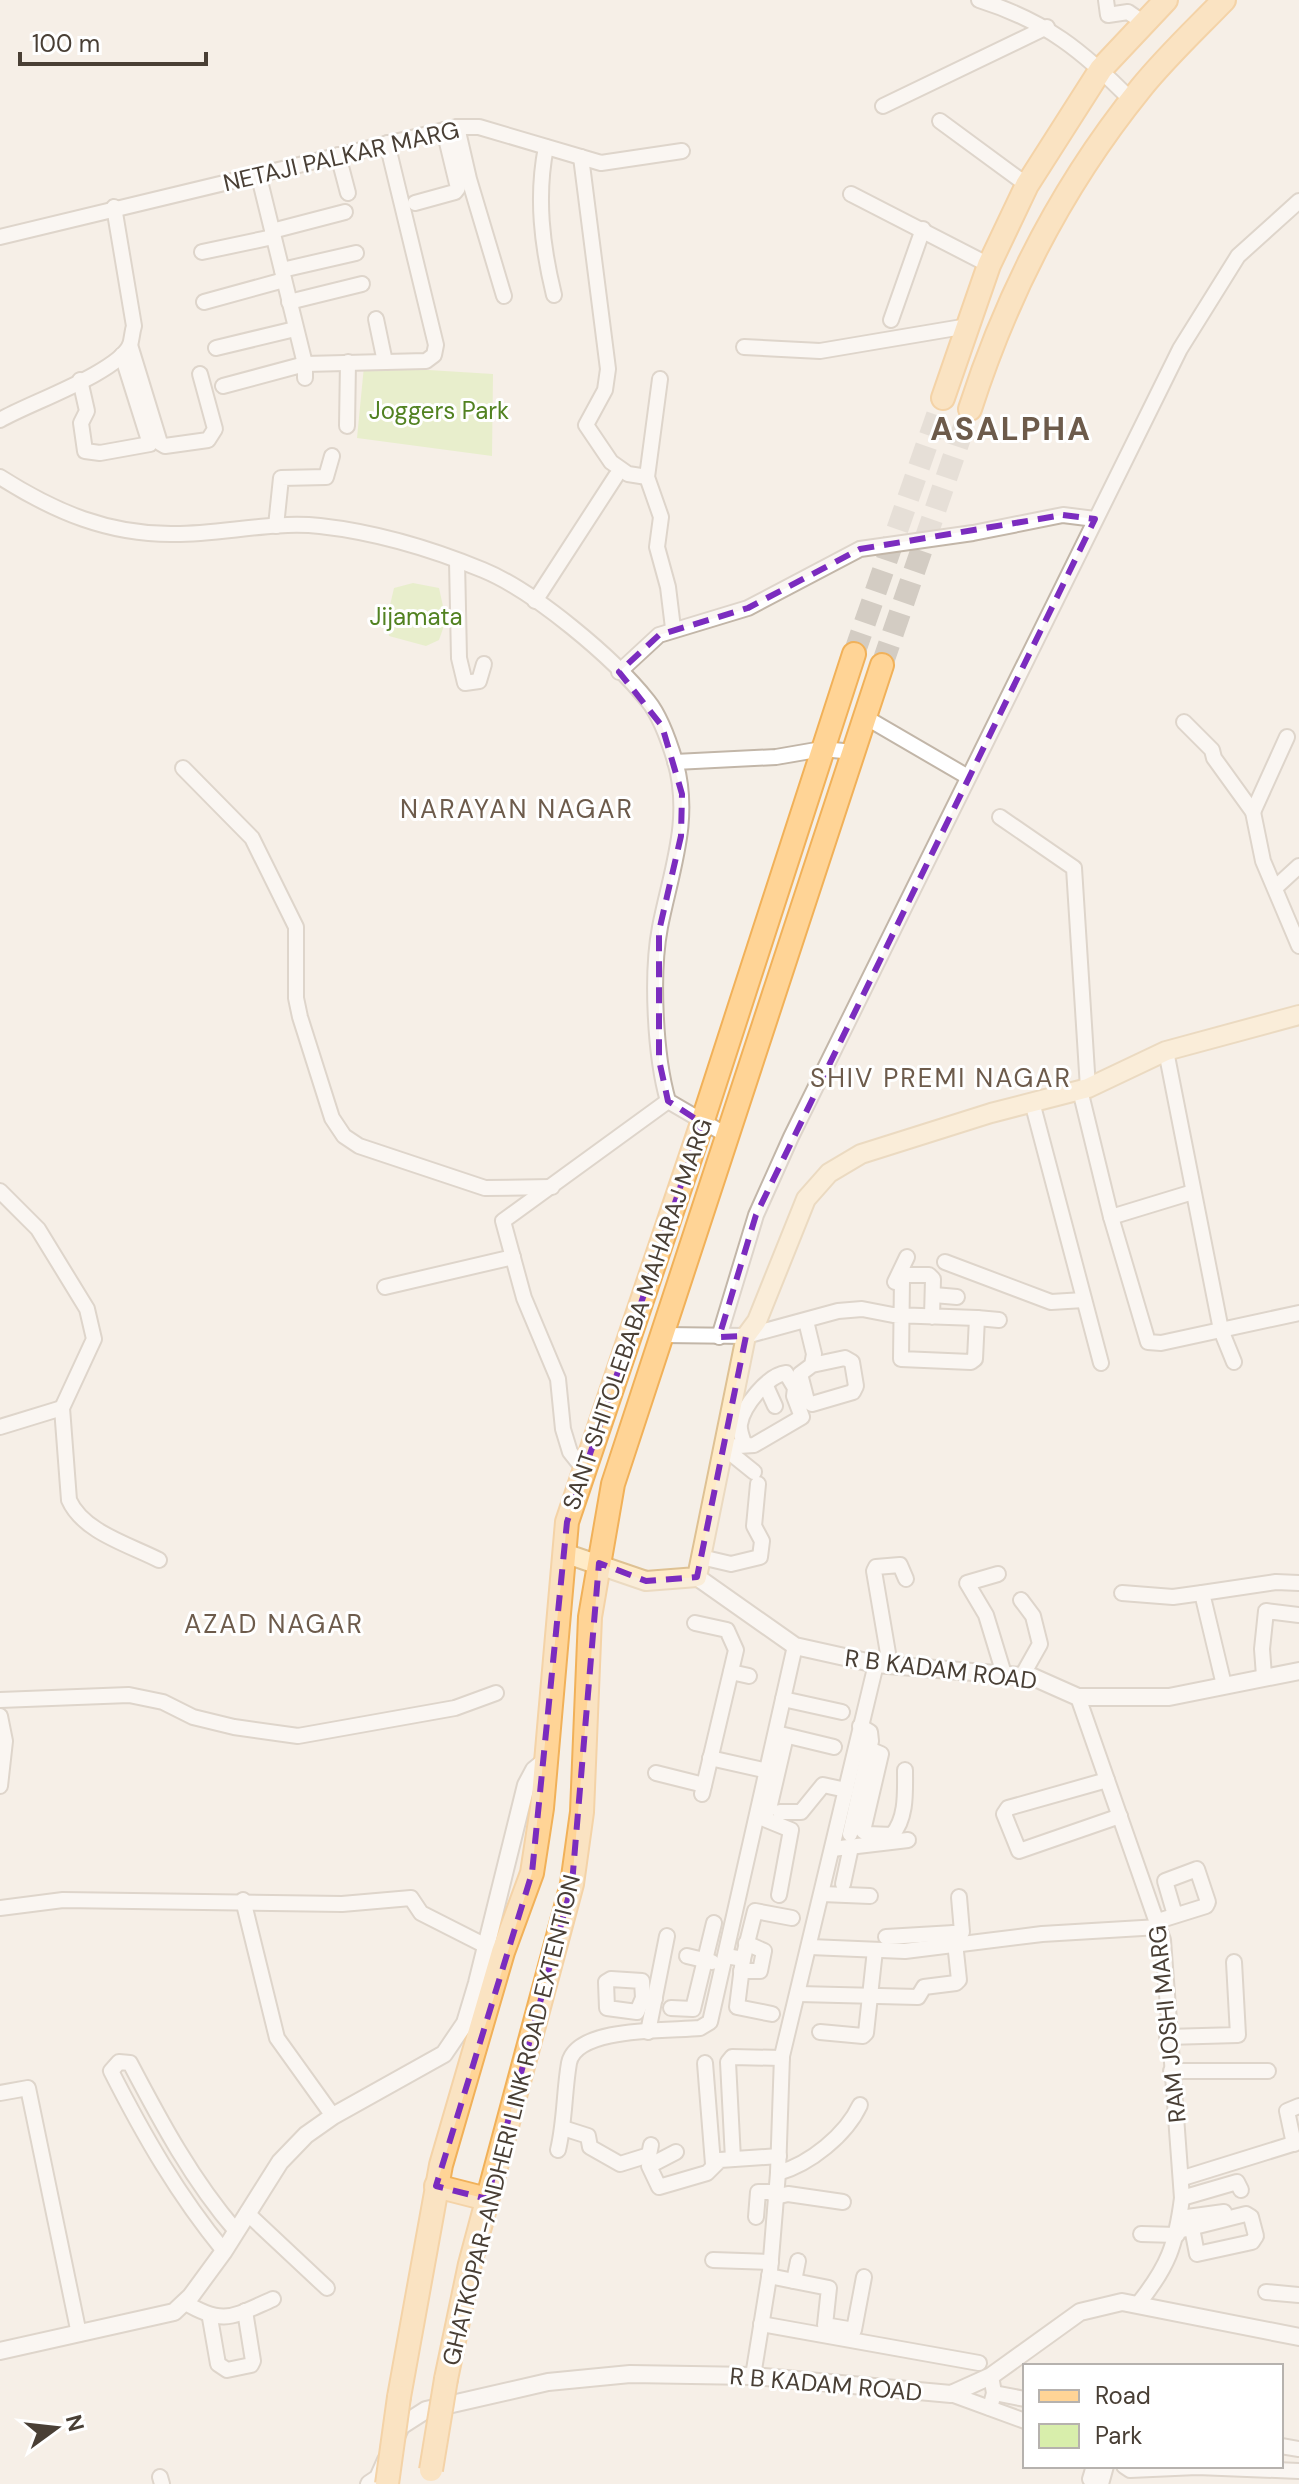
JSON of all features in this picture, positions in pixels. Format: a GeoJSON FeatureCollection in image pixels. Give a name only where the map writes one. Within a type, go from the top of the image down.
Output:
{"type":"FeatureCollection","features":[{"type":"Feature","properties":{"kind":"main road"},"geometry":{"type":"LineString","coordinates":[[943,398],[989,265],[1027,185],[1101,69],[1166,0]]}},
{"type":"Feature","properties":{"kind":"main road"},"geometry":{"type":"LineString","coordinates":[[970,409],[1015,290],[1094,153],[1132,101],[1224,0]]}},
{"type":"Feature","properties":{"kind":"main road","name":"SANT SHITOLEBABA MAHARAJ MARG"},"geometry":{"type":"LineString","coordinates":[[387,2484],[436,2186],[492,1989],[532,1873],[567,1522],[702,1123],[854,654]]}},
{"type":"Feature","properties":{"kind":"main road","name":"SANT SHITOLEBABA MAHARAJ MARG"},"geometry":{"type":"LineString","coordinates":[[585,1707],[591,1604],[613,1484],[882,665]]}},
{"type":"Feature","properties":{"kind":"main road"},"geometry":{"type":"LineString","coordinates":[[834,713],[864,721]]}},
{"type":"Feature","properties":{"kind":"main road"},"geometry":{"type":"LineString","coordinates":[[564,1553],[646,1581],[697,1577],[746,1336],[757,1321],[806,1199],[829,1173],[861,1154],[1084,1089],[1166,1051],[1299,1015]]}},
{"type":"Feature","properties":{"kind":"main road"},"geometry":{"type":"LineString","coordinates":[[558,1601],[591,1604]]}},
{"type":"Feature","properties":{"kind":"main road","name":"GHATKOPAR-ANDHERI LINK ROAD EXTENTION"},"geometry":{"type":"LineString","coordinates":[[430,2477],[446,2379],[487,2199],[572,1884],[582,1812],[585,1707]]}},
{"type":"Feature","properties":{"kind":"main road"},"geometry":{"type":"LineString","coordinates":[[436,2186],[487,2199]]}},
{"type":"Feature","properties":{"kind":"street"},"geometry":{"type":"LineString","coordinates":[[979,0],[1022,13],[1047,27],[1101,69],[1132,101]]}},
{"type":"Feature","properties":{"kind":"street"},"geometry":{"type":"LineString","coordinates":[[1106,0],[1108,15],[1128,12],[1144,23]]}},
{"type":"Feature","properties":{"kind":"street"},"geometry":{"type":"LineString","coordinates":[[883,106],[1047,27]]}},
{"type":"Feature","properties":{"kind":"street"},"geometry":{"type":"LineString","coordinates":[[940,121],[1027,185]]}},
{"type":"Feature","properties":{"kind":"street","name":"NETAJI PALKAR MARG"},"geometry":{"type":"LineString","coordinates":[[0,237],[450,128],[479,127],[601,163],[682,151]]}},
{"type":"Feature","properties":{"kind":"street"},"geometry":{"type":"LineString","coordinates":[[415,203],[455,192],[458,188],[450,128]]}},
{"type":"Feature","properties":{"kind":"street"},"geometry":{"type":"LineString","coordinates":[[450,128],[469,179],[504,296]]}},
{"type":"Feature","properties":{"kind":"street"},"geometry":{"type":"LineString","coordinates":[[223,386],[348,362],[426,361],[434,355],[436,345],[387,143]]}},
{"type":"Feature","properties":{"kind":"street"},"geometry":{"type":"LineString","coordinates":[[546,147],[540,173],[542,245],[554,295]]}},
{"type":"Feature","properties":{"kind":"street"},"geometry":{"type":"LineString","coordinates":[[338,155],[348,193]]}},
{"type":"Feature","properties":{"kind":"street"},"geometry":{"type":"LineString","coordinates":[[581,157],[608,369],[605,390],[586,425],[611,462],[628,474],[647,477]]}},
{"type":"Feature","properties":{"kind":"street"},"geometry":{"type":"LineString","coordinates":[[258,173],[305,371]]}},
{"type":"Feature","properties":{"kind":"street"},"geometry":{"type":"LineString","coordinates":[[851,194],[989,265]]}},
{"type":"Feature","properties":{"kind":"street"},"geometry":{"type":"LineString","coordinates":[[719,1337],[756,1215],[785,1150],[1180,349],[1238,256],[1299,201]]}},
{"type":"Feature","properties":{"kind":"street"},"geometry":{"type":"LineString","coordinates":[[80,380],[87,411],[81,423],[85,451],[100,453],[150,444],[126,350],[134,326],[114,207]]}},
{"type":"Feature","properties":{"kind":"street"},"geometry":{"type":"LineString","coordinates":[[202,252],[345,212]]}},
{"type":"Feature","properties":{"kind":"street"},"geometry":{"type":"LineString","coordinates":[[891,320],[923,229]]}},
{"type":"Feature","properties":{"kind":"street"},"geometry":{"type":"LineString","coordinates":[[204,302],[356,253]]}},
{"type":"Feature","properties":{"kind":"street"},"geometry":{"type":"LineString","coordinates":[[289,302],[362,284]]}},
{"type":"Feature","properties":{"kind":"street"},"geometry":{"type":"LineString","coordinates":[[376,319],[385,362]]}},
{"type":"Feature","properties":{"kind":"street"},"geometry":{"type":"LineString","coordinates":[[744,347],[820,351],[968,326]]}},
{"type":"Feature","properties":{"kind":"street"},"geometry":{"type":"LineString","coordinates":[[216,348],[295,329]]}},
{"type":"Feature","properties":{"kind":"street"},"geometry":{"type":"LineString","coordinates":[[126,350],[160,443],[165,446],[208,440],[212,436],[215,429],[200,374]]}},
{"type":"Feature","properties":{"kind":"street"},"geometry":{"type":"LineString","coordinates":[[0,420],[80,380],[126,350]]}},
{"type":"Feature","properties":{"kind":"street"},"geometry":{"type":"LineString","coordinates":[[347,426],[348,362]]}},
{"type":"Feature","properties":{"kind":"street"},"geometry":{"type":"LineString","coordinates":[[660,379],[647,477],[661,517],[657,547],[668,587],[673,628]]}},
{"type":"Feature","properties":{"kind":"street"},"geometry":{"type":"LineString","coordinates":[[276,526],[281,478],[326,477],[331,471],[332,456]]}},
{"type":"Feature","properties":{"kind":"street"},"geometry":{"type":"LineString","coordinates":[[535,601],[616,476]]}},
{"type":"Feature","properties":{"kind":"street"},"geometry":{"type":"LineString","coordinates":[[0,477],[83,522],[121,530],[174,534],[317,526],[366,534],[486,571],[535,601],[581,635],[649,702],[675,762],[684,817],[659,931],[657,1020],[662,1081],[668,1101],[728,1136]]}},
{"type":"Feature","properties":{"kind":"street"},"geometry":{"type":"LineString","coordinates":[[619,672],[645,644],[673,628],[701,624],[748,608],[860,549],[1063,515],[1095,519]]}},
{"type":"Feature","properties":{"kind":"street"},"geometry":{"type":"LineString","coordinates":[[457,561],[459,658],[465,683],[479,681],[484,664]]}},
{"type":"Feature","properties":{"kind":"street"},"geometry":{"type":"LineString","coordinates":[[864,721],[968,777]]}},
{"type":"Feature","properties":{"kind":"street"},"geometry":{"type":"LineString","coordinates":[[1184,722],[1212,750],[1214,758],[1253,812],[1263,861],[1299,946]]}},
{"type":"Feature","properties":{"kind":"street"},"geometry":{"type":"LineString","coordinates":[[1253,812],[1287,737]]}},
{"type":"Feature","properties":{"kind":"street"},"geometry":{"type":"LineString","coordinates":[[675,762],[776,757],[822,749],[854,752]]}},
{"type":"Feature","properties":{"kind":"street"},"geometry":{"type":"LineString","coordinates":[[183,768],[252,838],[296,927],[299,948],[296,998],[300,1017],[332,1118],[344,1136],[359,1146],[485,1188],[552,1187]]}},
{"type":"Feature","properties":{"kind":"street"},"geometry":{"type":"LineString","coordinates":[[1000,817],[1074,868],[1084,1089],[1111,1217],[1148,1342],[1161,1343],[1299,1313]]}},
{"type":"Feature","properties":{"kind":"street"},"geometry":{"type":"LineString","coordinates":[[1276,887],[1299,866]]}},
{"type":"Feature","properties":{"kind":"street"},"geometry":{"type":"LineString","coordinates":[[1166,1051],[1221,1330],[1234,1362]]}},
{"type":"Feature","properties":{"kind":"street"},"geometry":{"type":"LineString","coordinates":[[585,1471],[570,1452],[563,1429],[558,1379],[524,1298],[503,1221],[668,1101]]}},
{"type":"Feature","properties":{"kind":"street"},"geometry":{"type":"LineString","coordinates":[[1032,1102],[1101,1363]]}},
{"type":"Feature","properties":{"kind":"street"},"geometry":{"type":"LineString","coordinates":[[0,1191],[38,1229],[87,1309],[94,1339],[62,1408],[66,1485],[74,1511],[88,1524],[159,1560]]}},
{"type":"Feature","properties":{"kind":"street"},"geometry":{"type":"LineString","coordinates":[[1111,1217],[1193,1192]]}},
{"type":"Feature","properties":{"kind":"street"},"geometry":{"type":"LineString","coordinates":[[385,1287],[513,1257]]}},
{"type":"Feature","properties":{"kind":"street"},"geometry":{"type":"LineString","coordinates":[[907,1257],[895,1285],[901,1359],[971,1362],[975,1359],[977,1318]]}},
{"type":"Feature","properties":{"kind":"street"},"geometry":{"type":"LineString","coordinates":[[945,1262],[1051,1302],[1084,1300]]}},
{"type":"Feature","properties":{"kind":"street"},"geometry":{"type":"LineString","coordinates":[[897,1315],[904,1275],[929,1275],[934,1295],[932,1317]]}},
{"type":"Feature","properties":{"kind":"street"},"geometry":{"type":"LineString","coordinates":[[934,1295],[957,1297]]}},
{"type":"Feature","properties":{"kind":"street"},"geometry":{"type":"LineString","coordinates":[[664,1335],[746,1336],[862,1309],[897,1315],[999,1320]]}},
{"type":"Feature","properties":{"kind":"street"},"geometry":{"type":"LineString","coordinates":[[806,1321],[814,1354],[812,1365]]}},
{"type":"Feature","properties":{"kind":"street"},"geometry":{"type":"LineString","coordinates":[[935,1346],[935,1361]]}},
{"type":"Feature","properties":{"kind":"street"},"geometry":{"type":"LineString","coordinates":[[723,1447],[744,1443],[754,1445],[803,1414],[794,1396],[795,1388],[786,1373],[766,1386],[740,1422],[744,1443]]}},
{"type":"Feature","properties":{"kind":"street"},"geometry":{"type":"LineString","coordinates":[[766,1386],[775,1406]]}},
{"type":"Feature","properties":{"kind":"street"},"geometry":{"type":"LineString","coordinates":[[0,1427],[62,1408]]}},
{"type":"Feature","properties":{"kind":"street"},"geometry":{"type":"LineString","coordinates":[[701,1557],[731,1564],[760,1557],[762,1541],[754,1526],[756,1478],[723,1447]]}},
{"type":"Feature","properties":{"kind":"street"},"geometry":{"type":"LineString","coordinates":[[753,2376],[770,2269],[779,2156],[782,2058],[860,1726],[883,1664],[874,1571],[876,1567],[900,1565],[906,1579]]}},
{"type":"Feature","properties":{"kind":"street"},"geometry":{"type":"LineString","coordinates":[[998,1574],[967,1583],[986,1615],[1004,1674]]}},
{"type":"Feature","properties":{"kind":"street","name":"R B KADAM ROAD"},"geometry":{"type":"LineString","coordinates":[[697,1577],[795,1646],[883,1664],[1022,1676],[1047,1682],[1078,1697],[1169,1697],[1299,1669]]}},
{"type":"Feature","properties":{"kind":"street"},"geometry":{"type":"LineString","coordinates":[[1122,1593],[1173,1597],[1276,1582],[1299,1583]]}},
{"type":"Feature","properties":{"kind":"street"},"geometry":{"type":"LineString","coordinates":[[1202,1593],[1224,1685]]}},
{"type":"Feature","properties":{"kind":"street"},"geometry":{"type":"LineString","coordinates":[[1021,1600],[1033,1616],[1040,1644],[1022,1676]]}},
{"type":"Feature","properties":{"kind":"street"},"geometry":{"type":"LineString","coordinates":[[724,1626],[740,1606]]}},
{"type":"Feature","properties":{"kind":"street"},"geometry":{"type":"LineString","coordinates":[[1264,1676],[1262,1649],[1266,1611],[1299,1615]]}},
{"type":"Feature","properties":{"kind":"street"},"geometry":{"type":"LineString","coordinates":[[656,1773],[703,1789],[736,1650],[733,1637],[724,1626],[702,1621]]}},
{"type":"Feature","properties":{"kind":"street"},"geometry":{"type":"LineString","coordinates":[[558,2150],[569,2062],[574,2051],[590,2040],[707,2026],[769,1812],[783,1699],[795,1646]]}},
{"type":"Feature","properties":{"kind":"street"},"geometry":{"type":"LineString","coordinates":[[731,1672],[749,1676]]}},
{"type":"Feature","properties":{"kind":"street"},"geometry":{"type":"LineString","coordinates":[[0,1700],[129,1695],[163,1702],[193,1717],[234,1727],[298,1736],[455,1708],[496,1693]]}},
{"type":"Feature","properties":{"kind":"street","name":"RAM JOSHI MARG"},"geometry":{"type":"LineString","coordinates":[[1078,1697],[1158,1924],[1183,2178],[1182,2228],[1163,2274],[1138,2304]]}},
{"type":"Feature","properties":{"kind":"street"},"geometry":{"type":"LineString","coordinates":[[783,1699],[842,1712]]}},
{"type":"Feature","properties":{"kind":"street"},"geometry":{"type":"LineString","coordinates":[[0,1716],[5,1741],[0,1786]]}},
{"type":"Feature","properties":{"kind":"street"},"geometry":{"type":"LineString","coordinates":[[843,1884],[869,1749],[870,1732],[860,1726]]}},
{"type":"Feature","properties":{"kind":"street"},"geometry":{"type":"LineString","coordinates":[[781,1734],[834,1747]]}},
{"type":"Feature","properties":{"kind":"street"},"geometry":{"type":"LineString","coordinates":[[779,1895],[791,1830],[769,1812],[768,1771],[781,1734]]}},
{"type":"Feature","properties":{"kind":"street"},"geometry":{"type":"LineString","coordinates":[[869,1749],[881,1754],[863,1831],[875,1836],[892,1835],[903,1812],[898,1794],[905,1770]]}},
{"type":"Feature","properties":{"kind":"street"},"geometry":{"type":"LineString","coordinates":[[710,1758],[768,1771]]}},
{"type":"Feature","properties":{"kind":"street"},"geometry":{"type":"LineString","coordinates":[[0,2351],[174,2312],[224,2251],[280,2162],[306,2135],[333,2116],[444,2054],[465,2023],[488,1947],[526,1785],[534,1770],[545,1761]]}},
{"type":"Feature","properties":{"kind":"street"},"geometry":{"type":"LineString","coordinates":[[1107,1780],[1008,1808],[1004,1814],[1019,1851],[1120,1816]]}},
{"type":"Feature","properties":{"kind":"street"},"geometry":{"type":"LineString","coordinates":[[769,1812],[801,1812],[823,1785],[846,1790]]}},
{"type":"Feature","properties":{"kind":"street"},"geometry":{"type":"LineString","coordinates":[[832,1849],[851,1840],[908,1840]]}},
{"type":"Feature","properties":{"kind":"street"},"geometry":{"type":"LineString","coordinates":[[822,1894],[870,1896]]}},
{"type":"Feature","properties":{"kind":"street"},"geometry":{"type":"LineString","coordinates":[[799,1994],[918,1997],[924,1987],[956,1983],[959,1980],[955,1940],[964,1927],[959,1897]]}},
{"type":"Feature","properties":{"kind":"street"},"geometry":{"type":"LineString","coordinates":[[0,1908],[63,1900],[243,1900],[342,1904],[411,1898],[421,1913],[488,1947]]}},
{"type":"Feature","properties":{"kind":"street"},"geometry":{"type":"LineString","coordinates":[[243,1900],[277,2038],[333,2116]]}},
{"type":"Feature","properties":{"kind":"street"},"geometry":{"type":"LineString","coordinates":[[772,2014],[737,2007],[746,1943],[755,1911],[792,1918]]}},
{"type":"Feature","properties":{"kind":"street"},"geometry":{"type":"LineString","coordinates":[[810,1947],[875,1950],[905,1944],[1158,1924],[1175,1915]]}},
{"type":"Feature","properties":{"kind":"street"},"geometry":{"type":"LineString","coordinates":[[671,2008],[693,2009],[714,1923]]}},
{"type":"Feature","properties":{"kind":"street"},"geometry":{"type":"LineString","coordinates":[[648,2032],[649,1999],[667,1936]]}},
{"type":"Feature","properties":{"kind":"street"},"geometry":{"type":"LineString","coordinates":[[886,1937],[905,1944]]}},
{"type":"Feature","properties":{"kind":"street"},"geometry":{"type":"LineString","coordinates":[[820,2032],[863,2036],[875,1950]]}},
{"type":"Feature","properties":{"kind":"street"},"geometry":{"type":"LineString","coordinates":[[687,1956],[742,1965]]}},
{"type":"Feature","properties":{"kind":"street"},"geometry":{"type":"LineString","coordinates":[[1167,2037],[1238,2035],[1234,1962]]}},
{"type":"Feature","properties":{"kind":"street"},"geometry":{"type":"LineString","coordinates":[[733,2159],[728,2062],[732,2057],[782,2058]]}},
{"type":"Feature","properties":{"kind":"street"},"geometry":{"type":"LineString","coordinates":[[224,2251],[193,2214],[149,2146],[111,2071],[119,2062],[130,2063],[200,2186],[236,2231]]}},
{"type":"Feature","properties":{"kind":"street"},"geometry":{"type":"LineString","coordinates":[[676,2152],[649,2166],[659,2187],[707,2173],[713,2164],[705,2063]]}},
{"type":"Feature","properties":{"kind":"street"},"geometry":{"type":"LineString","coordinates":[[1171,2071],[1268,2071]]}},
{"type":"Feature","properties":{"kind":"street"},"geometry":{"type":"LineString","coordinates":[[0,2093],[28,2088],[79,2334]]}},
{"type":"Feature","properties":{"kind":"street"},"geometry":{"type":"LineString","coordinates":[[778,2173],[795,2168],[814,2155],[853,2119],[860,2105]]}},
{"type":"Feature","properties":{"kind":"street"},"geometry":{"type":"LineString","coordinates":[[1183,2178],[1297,2143],[1287,2111],[1299,2106]]}},
{"type":"Feature","properties":{"kind":"street"},"geometry":{"type":"LineString","coordinates":[[563,2128],[588,2136],[590,2147],[620,2164],[649,2155],[651,2145]]}},
{"type":"Feature","properties":{"kind":"street"},"geometry":{"type":"LineString","coordinates":[[713,2164],[733,2159],[779,2156]]}},
{"type":"Feature","properties":{"kind":"street"},"geometry":{"type":"LineString","coordinates":[[1237,2182],[1242,2198],[1209,2216],[1203,2194],[1205,2189],[1237,2182]]}},
{"type":"Feature","properties":{"kind":"street"},"geometry":{"type":"LineString","coordinates":[[774,2218],[751,2217],[758,2192],[843,2202]]}},
{"type":"Feature","properties":{"kind":"street"},"geometry":{"type":"LineString","coordinates":[[1182,2198],[1203,2194]]}},
{"type":"Feature","properties":{"kind":"street"},"geometry":{"type":"LineString","coordinates":[[1141,2234],[1182,2228],[1207,2212]]}},
{"type":"Feature","properties":{"kind":"street"},"geometry":{"type":"LineString","coordinates":[[247,2213],[327,2288]]}},
{"type":"Feature","properties":{"kind":"street"},"geometry":{"type":"LineString","coordinates":[[713,2260],[770,2269],[794,2281],[829,2288],[825,2325]]}},
{"type":"Feature","properties":{"kind":"street"},"geometry":{"type":"LineString","coordinates":[[794,2281],[798,2261]]}},
{"type":"Feature","properties":{"kind":"street"},"geometry":{"type":"LineString","coordinates":[[786,2319],[854,2330],[857,2328],[864,2277]]}},
{"type":"Feature","properties":{"kind":"street"},"geometry":{"type":"LineString","coordinates":[[1266,2292],[1299,2295]]}},
{"type":"Feature","properties":{"kind":"street"},"geometry":{"type":"LineString","coordinates":[[184,2302],[210,2318],[245,2311],[273,2299]]}},
{"type":"Feature","properties":{"kind":"street","name":"R B KADAM ROAD"},"geometry":{"type":"LineString","coordinates":[[369,2484],[378,2478],[401,2426],[426,2410],[562,2380],[630,2374],[753,2376],[951,2394],[992,2392],[1080,2312],[1122,2302],[1299,2337]]}},
{"type":"Feature","properties":{"kind":"street"},"geometry":{"type":"LineString","coordinates":[[210,2318],[218,2364],[227,2370],[251,2365],[253,2361],[245,2311]]}},
{"type":"Feature","properties":{"kind":"street"},"geometry":{"type":"LineString","coordinates":[[761,2324],[979,2363]]}},
{"type":"Feature","properties":{"kind":"street"},"geometry":{"type":"LineString","coordinates":[[992,2392],[1023,2419]]}},
{"type":"Feature","properties":{"kind":"street"},"geometry":{"type":"LineString","coordinates":[[951,2394],[992,2392],[1023,2399]]}},
{"type":"Feature","properties":{"kind":"street"},"geometry":{"type":"LineString","coordinates":[[1127,2468],[1175,2468]]}},
{"type":"Feature","properties":{"kind":"street"},"geometry":{"type":"LineString","coordinates":[[1222,2468],[1299,2471]]}},
{"type":"Feature","properties":{"kind":"highlighted area"},"geometry":{"type":"Polygon","coordinates":[[[1063,515],[1095,519],[756,1215],[719,1337],[746,1336],[697,1577],[646,1581],[599,1563],[572,1884],[487,2199],[436,2186],[532,1873],[567,1522],[702,1123],[668,1101],[659,1060],[659,931],[681,836],[682,794],[662,726],[619,672],[659,635],[748,608],[860,549],[1063,515]]]}},
{"type":"Feature","properties":{"kind":"green space","name":"Joggers Park"},"geometry":{"type":"Polygon","coordinates":[[[364,366],[493,374],[492,456],[357,438],[364,366]]]}},
{"type":"Feature","properties":{"kind":"green space","name":"Jijamata"},"geometry":{"type":"Polygon","coordinates":[[[413,583],[439,588],[446,620],[439,640],[426,646],[389,636],[388,614],[394,588],[413,583]]]}},
{"type":"Feature","properties":{"kind":"tunnel"},"geometry":{"type":"LineString","coordinates":[[854,654],[943,398]]}},
{"type":"Feature","properties":{"kind":"tunnel"},"geometry":{"type":"LineString","coordinates":[[882,665],[970,409]]}},
{"type":"Feature","properties":{"kind":"district","name":"ASALPHA"},"geometry":{"type":"Point","coordinates":[1011,429]}},
{"type":"Feature","properties":{"kind":"district","name":"NARAYAN NAGAR"},"geometry":{"type":"Point","coordinates":[517,809]}},
{"type":"Feature","properties":{"kind":"district","name":"SHIV PREMI NAGAR"},"geometry":{"type":"Point","coordinates":[941,1078]}},
{"type":"Feature","properties":{"kind":"district","name":"AZAD NAGAR"},"geometry":{"type":"Point","coordinates":[274,1624]}}]}
